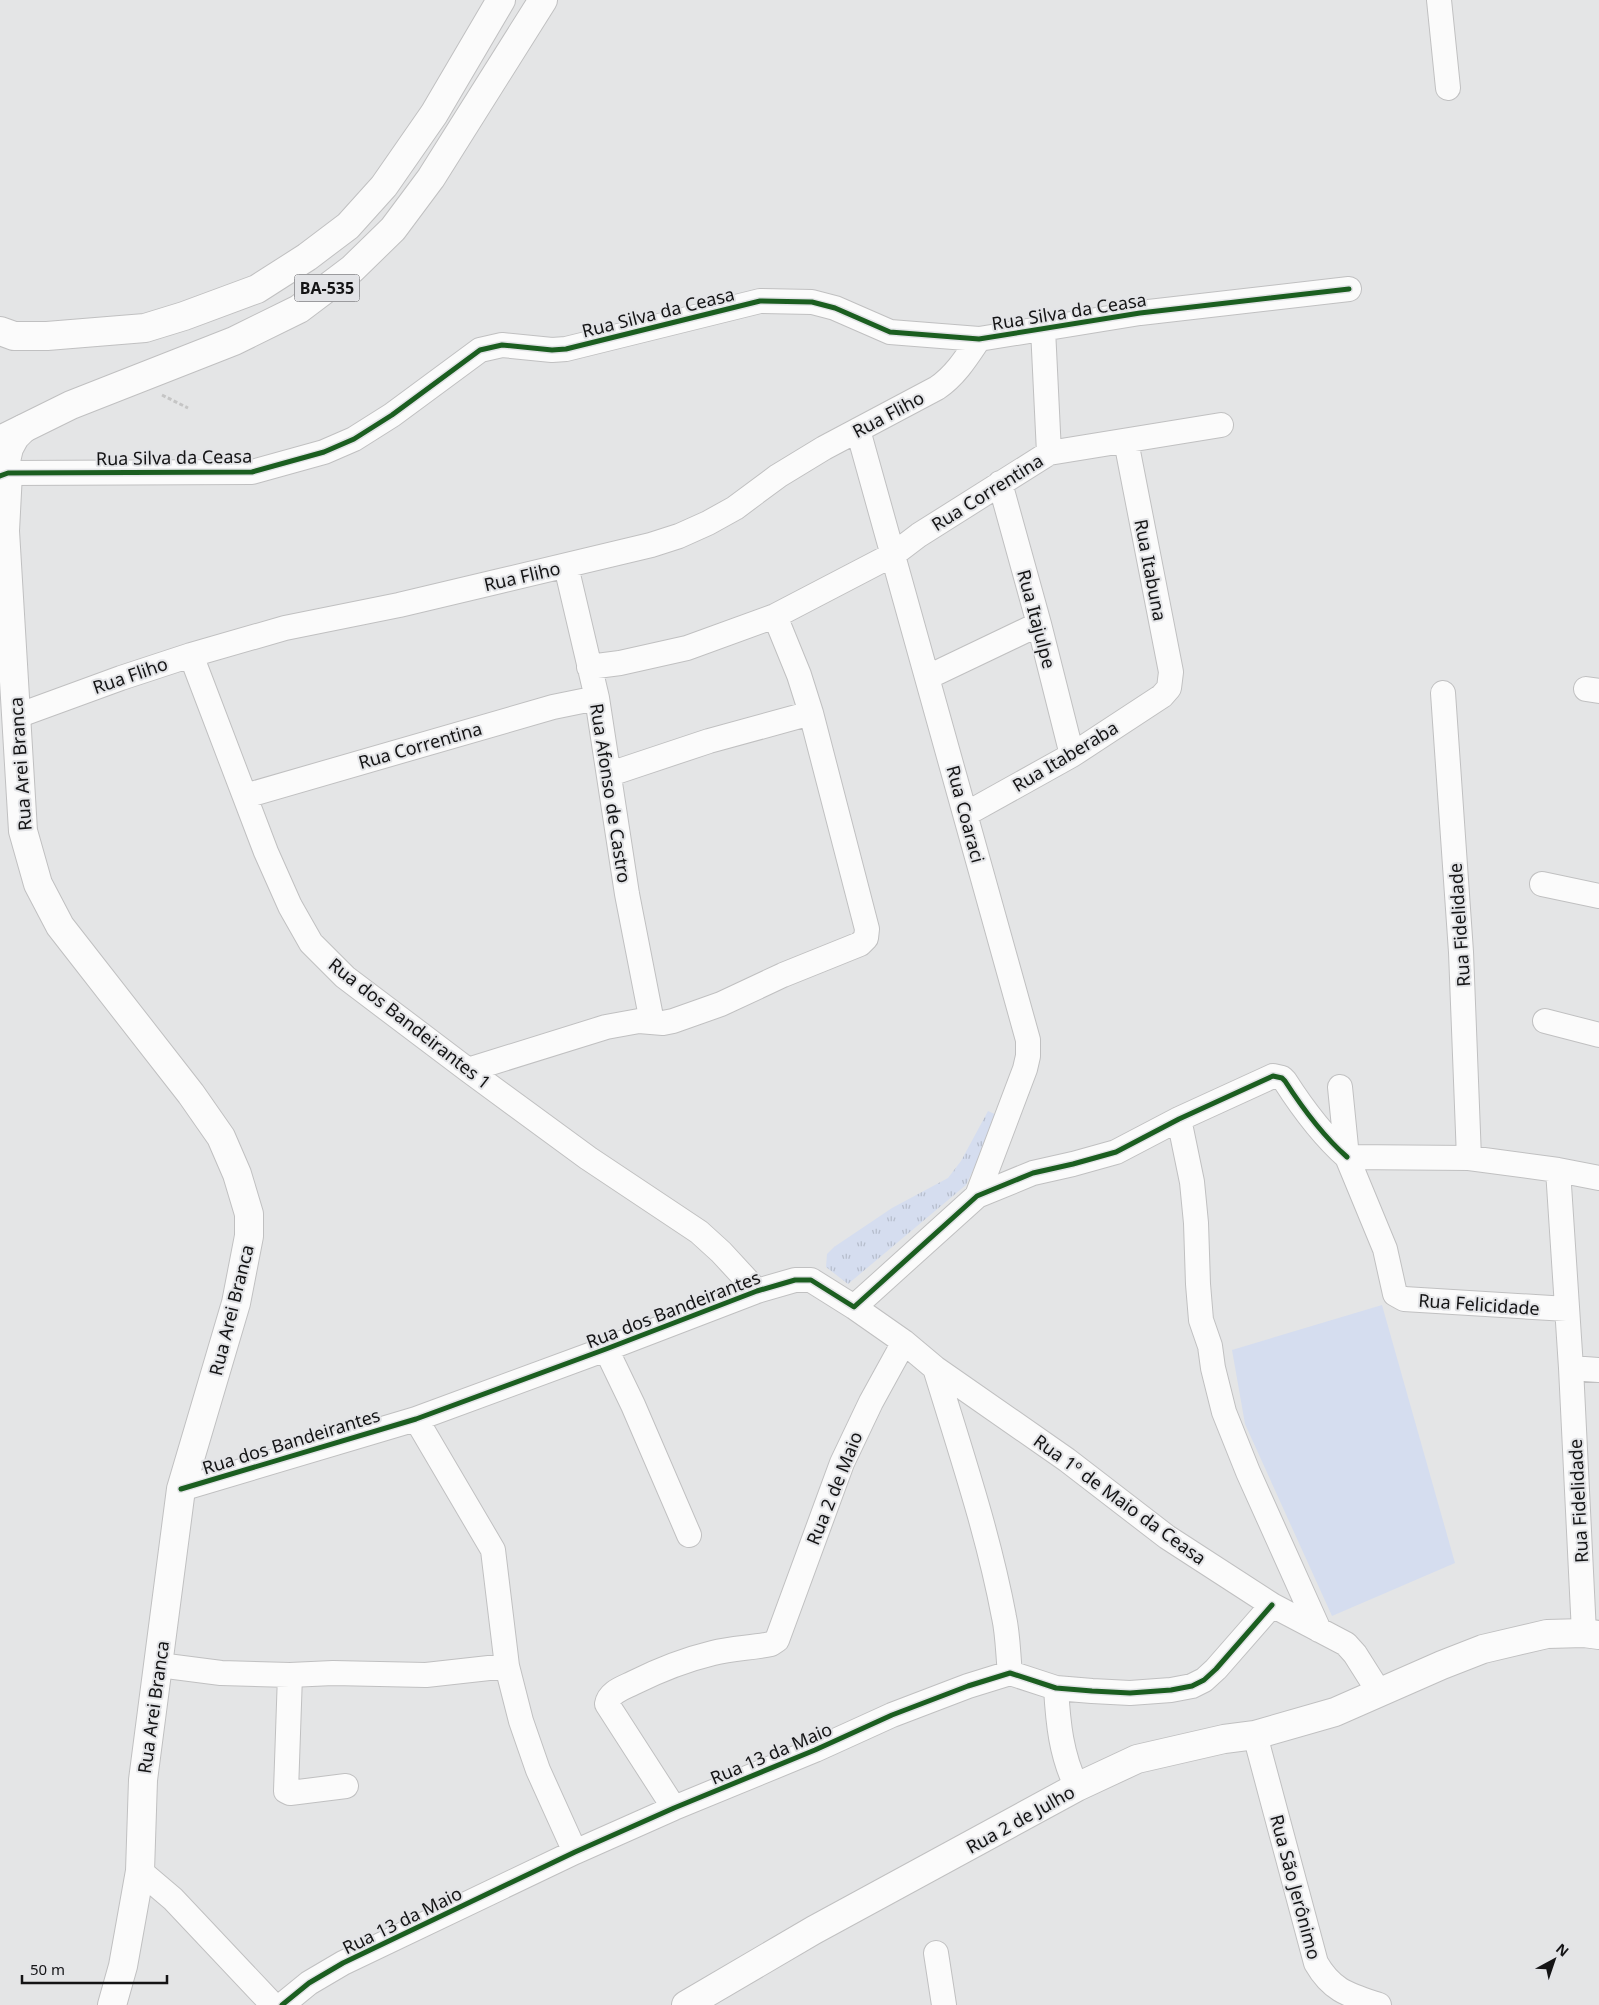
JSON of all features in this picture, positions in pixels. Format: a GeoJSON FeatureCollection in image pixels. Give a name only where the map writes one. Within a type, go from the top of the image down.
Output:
{"type":"FeatureCollection","features":[{"type":"Feature","properties":{"kind":"main road"},"geometry":{"type":"LineString","coordinates":[[0,331],[14,336],[47,336],[144,328],[258,289],[348,226],[384,186],[434,114],[501,0]]}},
{"type":"Feature","properties":{"kind":"main road","name":"BA-535"},"geometry":{"type":"LineString","coordinates":[[11,435],[71,405],[234,340],[291,313],[352,269],[392,229],[431,178],[543,0]]}},
{"type":"Feature","properties":{"kind":"main road","name":"Rua Arei Branca"},"geometry":{"type":"LineString","coordinates":[[11,435],[4,475],[3,521],[23,830],[38,884],[60,926],[191,1094],[221,1137],[237,1174],[249,1214],[249,1236],[236,1303],[181,1489],[143,1780],[140,1871],[123,1966],[112,2005]]}},
{"type":"Feature","properties":{"kind":"main road","name":"Rua 2 de Julho"},"geometry":{"type":"LineString","coordinates":[[686,2005],[814,1930],[1077,1787],[1137,1759],[1254,1735],[1335,1712],[1483,1648],[1547,1634],[1592,1634]]}},
{"type":"Feature","properties":{"kind":"street"},"geometry":{"type":"LineString","coordinates":[[1439,0],[1448,88]]}},
{"type":"Feature","properties":{"kind":"street","name":"Rua Silva da Ceasa"},"geometry":{"type":"LineString","coordinates":[[4,475],[252,472],[324,452],[354,438],[392,415],[480,350],[502,345],[552,350],[566,349],[760,301],[812,302],[834,308],[890,332],[979,339],[1140,313],[1349,289]]}},
{"type":"Feature","properties":{"kind":"street"},"geometry":{"type":"LineString","coordinates":[[1043,329],[1049,453]]}},
{"type":"Feature","properties":{"kind":"street","name":"Rua Fliho"},"geometry":{"type":"LineString","coordinates":[[16,716],[120,678],[285,628],[400,605],[566,566],[678,536],[708,523],[735,508],[778,476],[944,383],[964,363],[979,339]]}},
{"type":"Feature","properties":{"kind":"street","name":"Rua Correntina"},"geometry":{"type":"LineString","coordinates":[[589,667],[620,663],[686,648],[775,616],[894,554],[920,535],[1049,453],[1221,425]]}},
{"type":"Feature","properties":{"kind":"street","name":"Rua Coaraci"},"geometry":{"type":"LineString","coordinates":[[858,430],[1028,1040],[1028,1056],[977,1196]]}},
{"type":"Feature","properties":{"kind":"street","name":"Rua Itabuna"},"geometry":{"type":"LineString","coordinates":[[1126,441],[1171,672],[1169,688],[1162,696]]}},
{"type":"Feature","properties":{"kind":"street","name":"Rua Itajulpe"},"geometry":{"type":"LineString","coordinates":[[1000,483],[1039,624],[1072,755]]}},
{"type":"Feature","properties":{"kind":"street","name":"Rua Afonso de Castro"},"geometry":{"type":"LineString","coordinates":[[566,566],[597,698],[627,894],[652,1022]]}},
{"type":"Feature","properties":{"kind":"street"},"geometry":{"type":"LineString","coordinates":[[468,1070],[606,1026],[624,1022],[663,1023],[673,1021],[721,1004],[783,974],[860,944],[866,938],[867,929],[811,713],[799,674],[775,616]]}},
{"type":"Feature","properties":{"kind":"street"},"geometry":{"type":"LineString","coordinates":[[928,677],[1039,624]]}},
{"type":"Feature","properties":{"kind":"street","name":"Rua dos Bandeirantes 1"},"geometry":{"type":"LineString","coordinates":[[191,655],[266,852],[290,906],[311,943],[345,977],[468,1070],[588,1158],[699,1232],[721,1252],[757,1291]]}},
{"type":"Feature","properties":{"kind":"street","name":"Rua Fidelidade"},"geometry":{"type":"LineString","coordinates":[[1442,693],[1461,952],[1469,1158]]}},
{"type":"Feature","properties":{"kind":"street","name":"Rua Itaberaba"},"geometry":{"type":"LineString","coordinates":[[966,814],[1072,755],[1162,696]]}},
{"type":"Feature","properties":{"kind":"street","name":"Rua Correntina"},"geometry":{"type":"LineString","coordinates":[[245,796],[552,707],[597,698]]}},
{"type":"Feature","properties":{"kind":"street"},"geometry":{"type":"LineString","coordinates":[[610,774],[709,741],[811,713]]}},
{"type":"Feature","properties":{"kind":"street"},"geometry":{"type":"LineString","coordinates":[[1542,884],[1599,896]]}},
{"type":"Feature","properties":{"kind":"street"},"geometry":{"type":"LineString","coordinates":[[1545,1021],[1599,1035]]}},
{"type":"Feature","properties":{"kind":"street"},"geometry":{"type":"LineString","coordinates":[[854,1307],[977,1196],[1033,1173],[1116,1152],[1179,1119],[1273,1076],[1282,1078],[1316,1126],[1347,1157],[1469,1158],[1558,1170],[1599,1178]]}},
{"type":"Feature","properties":{"kind":"street"},"geometry":{"type":"LineString","coordinates":[[1340,1087],[1347,1157]]}},
{"type":"Feature","properties":{"kind":"street"},"geometry":{"type":"LineString","coordinates":[[1179,1119],[1192,1182],[1201,1320],[1210,1346],[1213,1368],[1224,1412],[1248,1472],[1320,1630]]}},
{"type":"Feature","properties":{"kind":"street","name":"Rua Felicidade"},"geometry":{"type":"LineString","coordinates":[[1347,1157],[1385,1249],[1393,1290],[1398,1297],[1404,1299],[1567,1309]]}},
{"type":"Feature","properties":{"kind":"street","name":"Rua Fidelidade"},"geometry":{"type":"LineString","coordinates":[[1558,1170],[1571,1368],[1592,1634]]}},
{"type":"Feature","properties":{"kind":"street","name":"Rua dos Bandeirantes"},"geometry":{"type":"LineString","coordinates":[[181,1489],[416,1419],[757,1291],[795,1280],[811,1280],[854,1307]]}},
{"type":"Feature","properties":{"kind":"street","name":"Rua 1º de Maio da Ceasa"},"geometry":{"type":"LineString","coordinates":[[854,1307],[904,1342],[935,1368],[1067,1460],[1167,1537],[1272,1605],[1346,1644],[1355,1654],[1379,1692]]}},
{"type":"Feature","properties":{"kind":"street","name":"Rua 2 de Maio"},"geometry":{"type":"LineString","coordinates":[[674,1808],[607,1704],[609,1698],[620,1689],[669,1666],[714,1653],[771,1644],[777,1640],[842,1464],[871,1402],[904,1342]]}},
{"type":"Feature","properties":{"kind":"street"},"geometry":{"type":"LineString","coordinates":[[606,1349],[633,1405],[689,1535]]}},
{"type":"Feature","properties":{"kind":"street"},"geometry":{"type":"LineString","coordinates":[[935,1368],[968,1471],[990,1553],[1005,1618],[1010,1673],[1056,1688],[1130,1693],[1171,1690],[1192,1686],[1204,1680],[1216,1669],[1272,1605]]}},
{"type":"Feature","properties":{"kind":"street"},"geometry":{"type":"LineString","coordinates":[[1571,1368],[1599,1370]]}},
{"type":"Feature","properties":{"kind":"street"},"geometry":{"type":"LineString","coordinates":[[416,1419],[493,1550],[507,1666],[520,1721],[538,1770],[575,1852]]}},
{"type":"Feature","properties":{"kind":"street"},"geometry":{"type":"LineString","coordinates":[[159,1665],[221,1673],[290,1676],[333,1673],[426,1675],[507,1666]]}},
{"type":"Feature","properties":{"kind":"street","name":"Rua 13 da Maio"},"geometry":{"type":"LineString","coordinates":[[282,2005],[310,1983],[343,1963],[575,1852],[674,1808],[815,1750],[892,1715],[968,1686],[1010,1673]]}},
{"type":"Feature","properties":{"kind":"street"},"geometry":{"type":"LineString","coordinates":[[290,1676],[286,1791],[290,1793],[346,1786]]}},
{"type":"Feature","properties":{"kind":"street"},"geometry":{"type":"LineString","coordinates":[[1056,1688],[1061,1741],[1068,1768],[1077,1787]]}},
{"type":"Feature","properties":{"kind":"street","name":"Rua São Jerônimo"},"geometry":{"type":"LineString","coordinates":[[1254,1735],[1316,1962],[1324,1976],[1337,1988],[1379,2005]]}},
{"type":"Feature","properties":{"kind":"street"},"geometry":{"type":"LineString","coordinates":[[140,1871],[173,1899],[272,2005]]}},
{"type":"Feature","properties":{"kind":"street"},"geometry":{"type":"LineString","coordinates":[[936,1953],[944,2005]]}},
{"type":"Feature","properties":{"kind":"green space"},"geometry":{"type":"Polygon","coordinates":[[[988,1111],[999,1116],[966,1185],[848,1284],[826,1267],[827,1254],[834,1247],[892,1208],[948,1178],[961,1161],[988,1111]]]}},
{"type":"Feature","properties":{"kind":"green space"},"geometry":{"type":"Polygon","coordinates":[[[1382,1305],[1455,1563],[1332,1616],[1245,1424],[1232,1350],[1382,1305]]]}},
{"type":"Feature","properties":{"kind":"cycle path"},"geometry":{"type":"LineString","coordinates":[[0,476],[8,473],[252,472],[324,452],[354,439],[392,415],[480,350],[502,345],[552,350],[566,349],[760,301],[812,302],[835,308],[890,332],[979,339],[1140,313],[1349,289]]}},
{"type":"Feature","properties":{"kind":"cycle path"},"geometry":{"type":"LineString","coordinates":[[181,1489],[416,1419],[757,1291],[795,1280],[811,1280],[854,1307],[977,1196],[1033,1173],[1116,1152],[1179,1119],[1273,1076],[1282,1078],[1285,1081],[1313,1121],[1347,1157]]}},
{"type":"Feature","properties":{"kind":"cycle path"},"geometry":{"type":"LineString","coordinates":[[282,2005],[309,1983],[343,1963],[575,1852],[674,1808],[815,1750],[892,1715],[968,1686],[1010,1673],[1056,1688],[1092,1691],[1130,1693],[1171,1690],[1192,1686],[1204,1680],[1216,1669],[1272,1605]]}}]}
